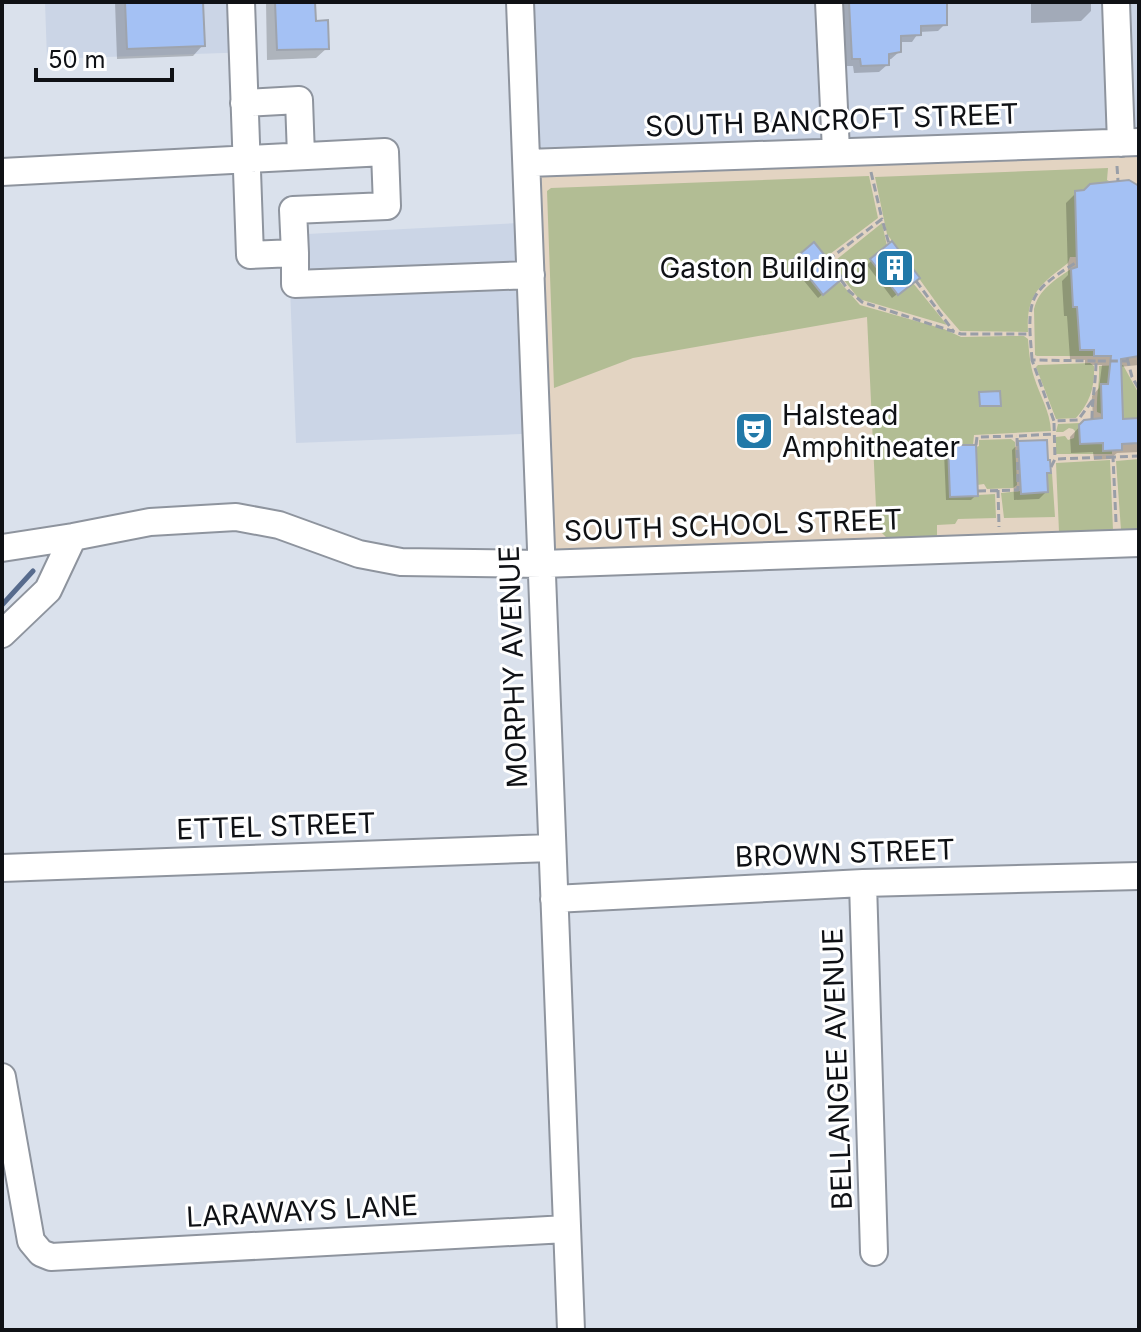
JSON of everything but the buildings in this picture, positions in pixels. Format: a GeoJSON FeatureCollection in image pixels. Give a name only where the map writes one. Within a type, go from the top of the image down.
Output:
{"type":"FeatureCollection","features":[{"type":"Feature","properties":{"kind":"street"},"geometry":{"type":"LineString","coordinates":[[241,2],[250,255],[295,253]]}},
{"type":"Feature","properties":{"kind":"street","name":"MORPHY AVENUE"},"geometry":{"type":"LineString","coordinates":[[520,2],[571,1330]]}},
{"type":"Feature","properties":{"kind":"street"},"geometry":{"type":"LineString","coordinates":[[829,2],[836,151]]}},
{"type":"Feature","properties":{"kind":"street"},"geometry":{"type":"LineString","coordinates":[[1124,13],[1126,150]]}},
{"type":"Feature","properties":{"kind":"street"},"geometry":{"type":"LineString","coordinates":[[244,103],[299,100],[301,156]]}},
{"type":"Feature","properties":{"kind":"street","name":"SOUTH BANCROFT STREET"},"geometry":{"type":"LineString","coordinates":[[527,163],[836,151],[1126,150]]}},
{"type":"Feature","properties":{"kind":"street"},"geometry":{"type":"LineString","coordinates":[[2,172],[385,152],[387,206],[293,210],[295,284],[531,275]]}},
{"type":"Feature","properties":{"kind":"street","name":"SOUTH SCHOOL STREET"},"geometry":{"type":"LineString","coordinates":[[2,548],[150,522],[236,517],[279,525],[359,554],[401,562],[542,564],[1128,536]]}},
{"type":"Feature","properties":{"kind":"street"},"geometry":{"type":"LineString","coordinates":[[2,634],[48,590],[73,537]]}},
{"type":"Feature","properties":{"kind":"street","name":"ETTEL STREET"},"geometry":{"type":"LineString","coordinates":[[2,868],[552,848]]}},
{"type":"Feature","properties":{"kind":"street","name":"BROWN STREET"},"geometry":{"type":"LineString","coordinates":[[554,899],[863,883],[1139,876]]}},
{"type":"Feature","properties":{"kind":"street","name":"BELLANGEE AVENUE"},"geometry":{"type":"LineString","coordinates":[[863,883],[874,1252]]}},
{"type":"Feature","properties":{"kind":"street","name":"LARAWAYS LANE"},"geometry":{"type":"LineString","coordinates":[[2,1077],[31,1241],[41,1253],[51,1257],[566,1229]]}},
{"type":"Feature","properties":{"kind":"path"},"geometry":{"type":"LineString","coordinates":[[1118,181],[1126,150]]}},
{"type":"Feature","properties":{"kind":"path"},"geometry":{"type":"LineString","coordinates":[[868,161],[889,244]]}},
{"type":"Feature","properties":{"kind":"path"},"geometry":{"type":"LineString","coordinates":[[828,260],[882,219]]}},
{"type":"Feature","properties":{"kind":"path"},"geometry":{"type":"LineString","coordinates":[[1051,467],[1055,459],[1054,421],[1032,360],[1030,320],[1036,295],[1058,273],[1077,262]]}},
{"type":"Feature","properties":{"kind":"path"},"geometry":{"type":"LineString","coordinates":[[841,280],[862,302],[961,334],[1031,334]]}},
{"type":"Feature","properties":{"kind":"path"},"geometry":{"type":"LineString","coordinates":[[916,281],[954,332]]}},
{"type":"Feature","properties":{"kind":"path"},"geometry":{"type":"LineString","coordinates":[[1032,360],[1127,360],[1139,389]]}},
{"type":"Feature","properties":{"kind":"path"},"geometry":{"type":"LineString","coordinates":[[1092,419],[1096,361]]}},
{"type":"Feature","properties":{"kind":"path"},"geometry":{"type":"LineString","coordinates":[[1054,421],[1078,420],[1092,401]]}},
{"type":"Feature","properties":{"kind":"path"},"geometry":{"type":"LineString","coordinates":[[976,445],[977,437],[1054,434]]}},
{"type":"Feature","properties":{"kind":"path"},"geometry":{"type":"LineString","coordinates":[[978,491],[1018,490],[1017,436]]}},
{"type":"Feature","properties":{"kind":"path"},"geometry":{"type":"LineString","coordinates":[[1118,450],[1115,457],[1128,536]]}},
{"type":"Feature","properties":{"kind":"path"},"geometry":{"type":"LineString","coordinates":[[1055,459],[1139,456]]}},
{"type":"Feature","properties":{"kind":"path"},"geometry":{"type":"LineString","coordinates":[[998,490],[999,534]]}},
{"type":"Feature","properties":{"kind":"shaded area"},"geometry":{"type":"Polygon","coordinates":[[[45,2],[252,2],[253,52],[47,59],[45,2]]]}},
{"type":"Feature","properties":{"kind":"shaded area"},"geometry":{"type":"Polygon","coordinates":[[[511,2],[1139,2],[1139,149],[545,433],[296,443],[288,235],[519,223],[511,2]]]}},
{"type":"Feature","properties":{"kind":"shaded area"},"geometry":{"type":"Polygon","coordinates":[[[1139,149],[1139,530],[550,553],[533,168],[1139,149]]]}},
{"type":"Feature","properties":{"kind":"green space"},"geometry":{"type":"Polygon","coordinates":[[[1108,168],[1109,181],[1075,191],[1077,257],[1070,257],[1068,263],[1032,299],[1028,332],[960,331],[887,234],[875,177],[1108,168]]]}},
{"type":"Feature","properties":{"kind":"green space"},"geometry":{"type":"Polygon","coordinates":[[[869,176],[878,218],[826,257],[814,243],[795,259],[823,294],[839,281],[860,305],[944,329],[961,337],[1024,336],[1028,339],[1033,372],[1051,431],[974,435],[973,445],[949,445],[978,495],[995,494],[996,518],[958,519],[955,524],[937,525],[937,537],[888,539],[877,528],[867,317],[633,358],[554,388],[547,191],[551,188],[869,176]]]}},
{"type":"Feature","properties":{"kind":"green space"},"geometry":{"type":"Polygon","coordinates":[[[882,223],[887,246],[871,259],[897,295],[913,283],[947,325],[859,299],[831,264],[882,223]]]}},
{"type":"Feature","properties":{"kind":"green space"},"geometry":{"type":"Polygon","coordinates":[[[1071,269],[1080,350],[1094,350],[1094,356],[1037,356],[1036,302],[1048,286],[1071,269]]]}},
{"type":"Feature","properties":{"kind":"green space"},"geometry":{"type":"Polygon","coordinates":[[[1090,363],[1094,366],[1094,380],[1085,406],[1076,418],[1056,419],[1036,367],[1090,363]]]}},
{"type":"Feature","properties":{"kind":"green space"},"geometry":{"type":"Polygon","coordinates":[[[1123,365],[1139,394],[1139,418],[1121,419],[1122,383],[1101,384],[1102,414],[1097,412],[1099,366],[1123,365]]]}},
{"type":"Feature","properties":{"kind":"green space"},"geometry":{"type":"Polygon","coordinates":[[[1080,423],[1103,443],[1103,451],[1112,451],[1112,454],[1056,454],[1056,437],[1065,436],[1068,440],[1074,438],[1075,431],[1069,428],[1056,432],[1058,424],[1080,423]]]}},
{"type":"Feature","properties":{"kind":"green space"},"geometry":{"type":"Polygon","coordinates":[[[1011,439],[1015,442],[1017,485],[1013,488],[987,489],[984,484],[977,485],[976,447],[979,440],[1011,439]]]}},
{"type":"Feature","properties":{"kind":"green space"},"geometry":{"type":"Polygon","coordinates":[[[1139,459],[1139,530],[1121,530],[1116,461],[1139,459]]]}},
{"type":"Feature","properties":{"kind":"green space"},"geometry":{"type":"Polygon","coordinates":[[[1110,460],[1113,530],[1059,532],[1056,463],[1110,460]]]}},
{"type":"Feature","properties":{"kind":"green space"},"geometry":{"type":"Polygon","coordinates":[[[1047,473],[1052,473],[1055,517],[1004,518],[1001,493],[1048,492],[1047,473]]]}},
{"type":"Feature","properties":{"kind":"waterway"},"geometry":{"type":"LineString","coordinates":[[2,605],[33,571]]}},
{"type":"Feature","properties":{"kind":"place","name":"Gaston Building"},"geometry":{"type":"Point","coordinates":[895,268]}},
{"type":"Feature","properties":{"kind":"place","name":"Halstead Amphitheater"},"geometry":{"type":"Point","coordinates":[754,431]}}]}
